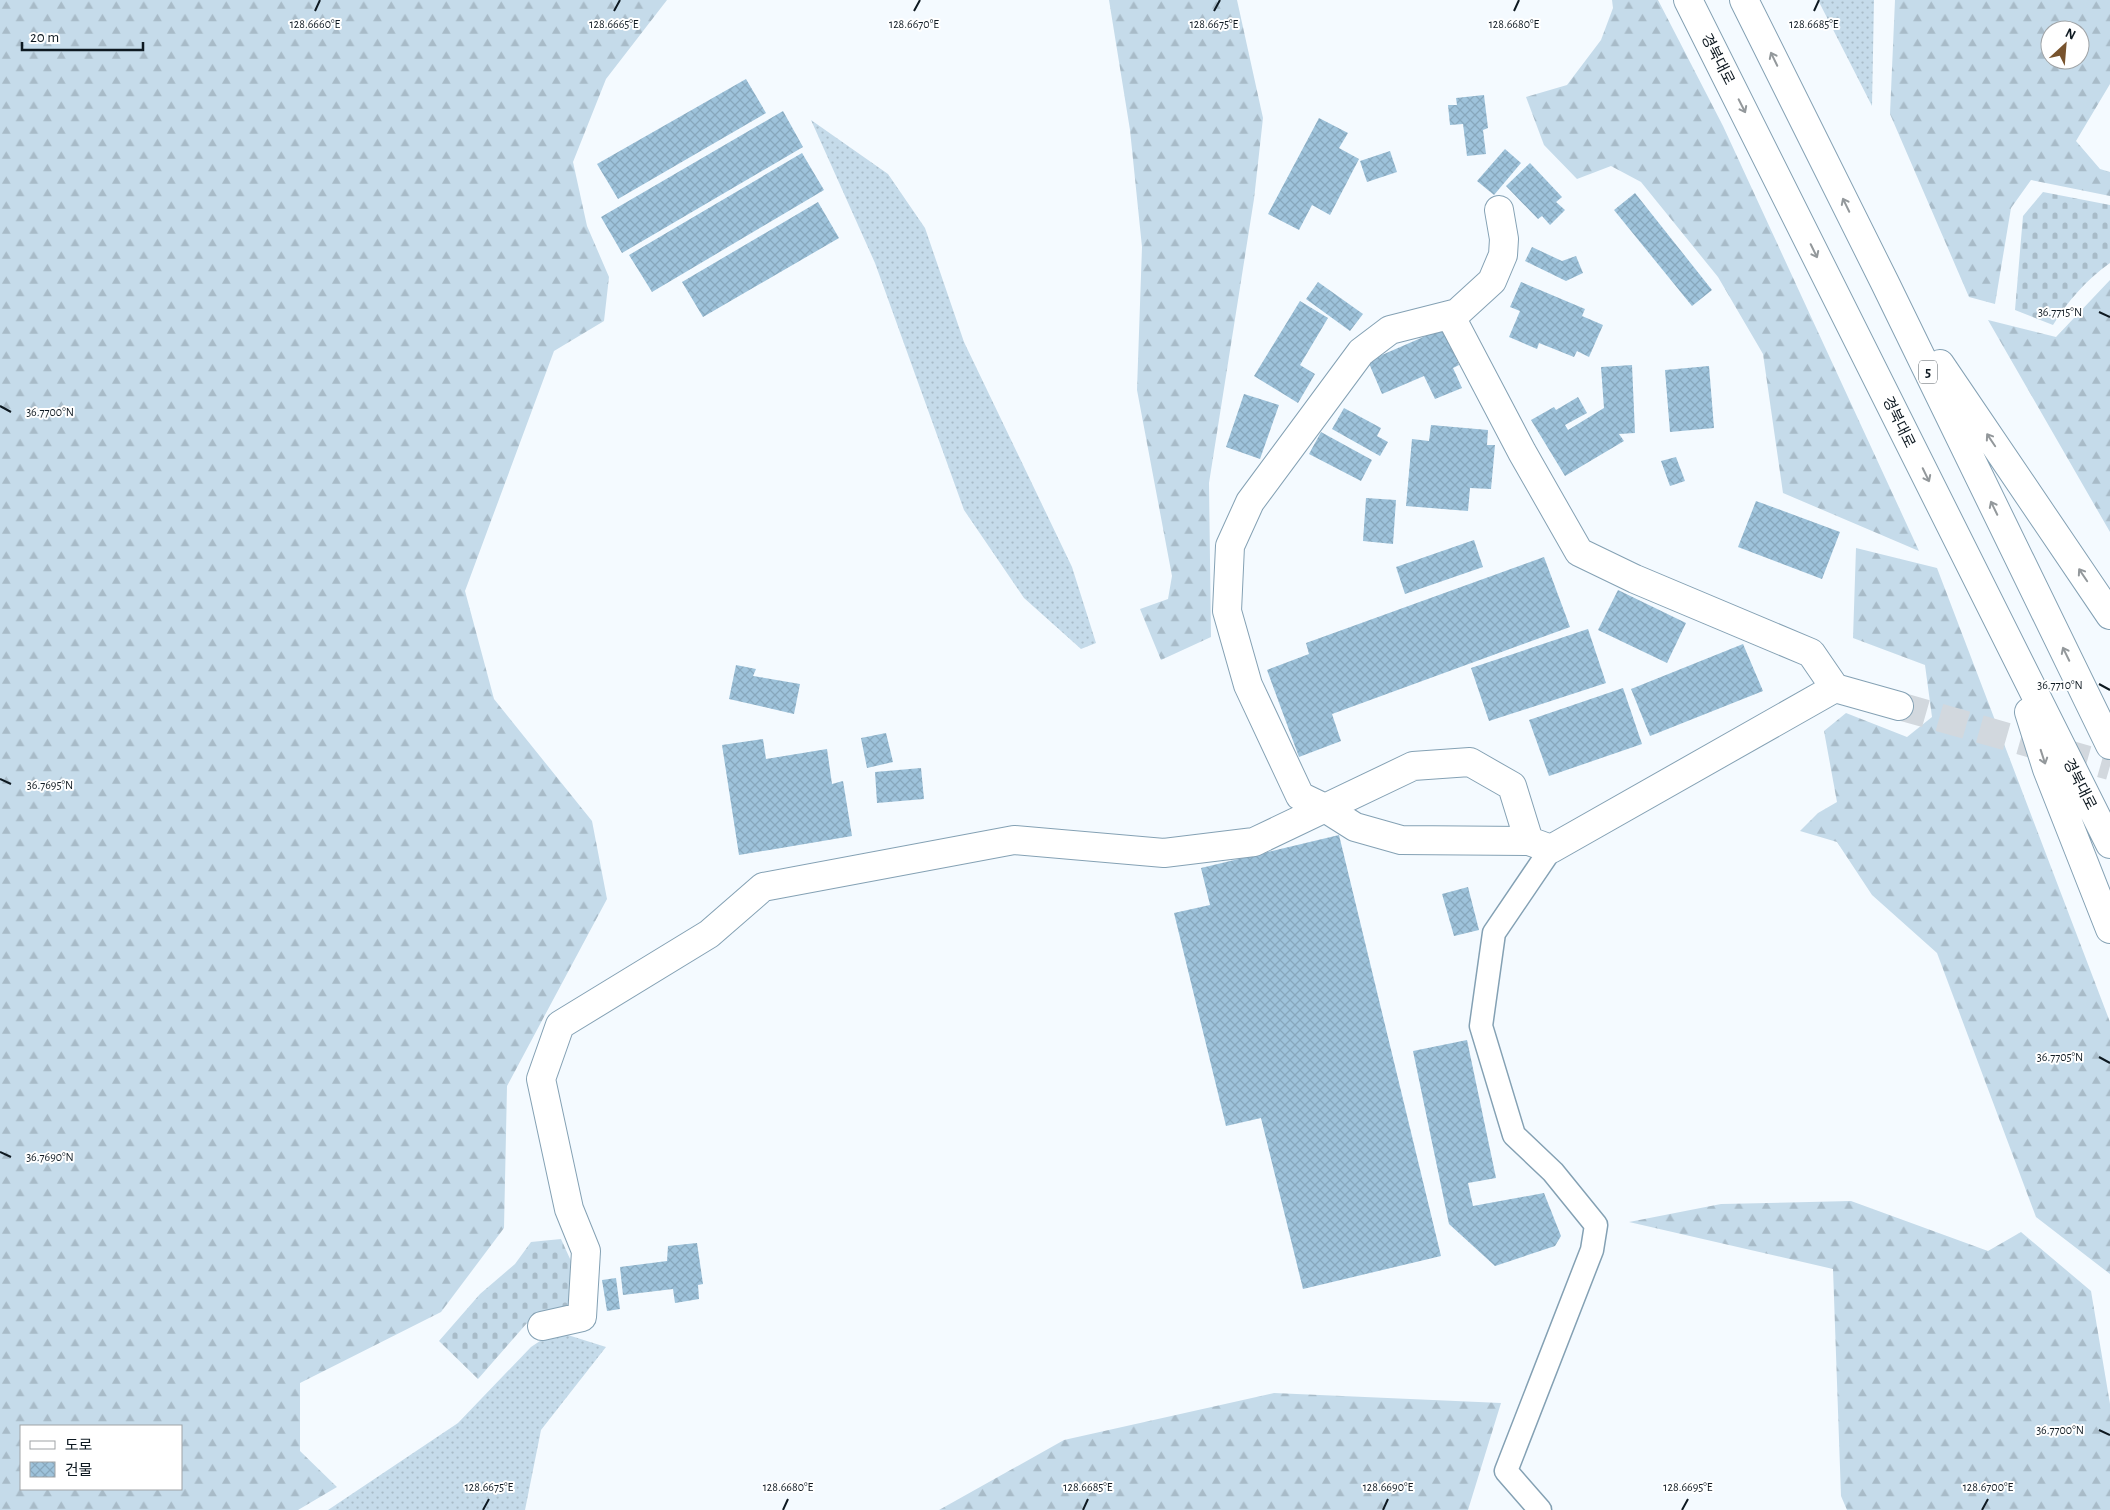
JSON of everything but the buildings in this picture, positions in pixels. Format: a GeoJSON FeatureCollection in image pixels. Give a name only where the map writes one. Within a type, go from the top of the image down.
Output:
{"type":"FeatureCollection","features":[{"type":"Feature","properties":{"kind":"main road","name":"경북대로"},"geometry":{"type":"LineString","coordinates":[[1688,0],[2110,844]]}},
{"type":"Feature","properties":{"kind":"main road","name":"5"},"geometry":{"type":"LineString","coordinates":[[1744,0],[1885,283],[2110,745]]}},
{"type":"Feature","properties":{"kind":"main road"},"geometry":{"type":"LineString","coordinates":[[1499,210],[1504,239],[1503,255],[1492,281],[1457,313],[1390,330],[1361,352],[1250,502],[1230,546],[1227,611],[1248,685],[1300,796],[1325,808],[1355,827],[1401,840],[1540,845],[1835,688]]}},
{"type":"Feature","properties":{"kind":"main road"},"geometry":{"type":"LineString","coordinates":[[1885,283],[2110,615]]}},
{"type":"Feature","properties":{"kind":"main road"},"geometry":{"type":"LineString","coordinates":[[1450,315],[1522,452],[1579,552],[1635,579],[1811,653],[1835,688],[1899,706]]}},
{"type":"Feature","properties":{"kind":"main road"},"geometry":{"type":"LineString","coordinates":[[2002,628],[2047,769],[2110,929]]}},
{"type":"Feature","properties":{"kind":"main road"},"geometry":{"type":"LineString","coordinates":[[542,1326],[582,1317],[586,1251],[569,1209],[541,1079],[560,1025],[709,934],[763,887],[1014,840],[1164,853],[1254,842],[1413,766],[1470,762],[1512,786],[1540,845]]}},
{"type":"Feature","properties":{"kind":"lane"},"geometry":{"type":"LineString","coordinates":[[1540,845],[1494,933],[1481,1026],[1514,1135],[1553,1172],[1596,1225],[1592,1250],[1506,1471],[1540,1510]]}},
{"type":"Feature","properties":{"kind":"green space"},"geometry":{"type":"Polygon","coordinates":[[[0,0],[667,0],[606,79],[573,162],[587,226],[609,277],[604,321],[554,351],[465,591],[494,699],[592,821],[607,899],[507,1086],[504,1228],[441,1312],[300,1383],[300,1451],[337,1487],[298,1510],[0,1510],[0,0]]]}},
{"type":"Feature","properties":{"kind":"green space"},"geometry":{"type":"Polygon","coordinates":[[[1109,0],[1237,0],[1263,118],[1254,199],[1209,483],[1211,637],[1161,660],[1140,609],[1168,599],[1172,576],[1137,390],[1142,247],[1130,130],[1109,0]]]}},
{"type":"Feature","properties":{"kind":"green space"},"geometry":{"type":"Polygon","coordinates":[[[1612,0],[1658,0],[1723,126],[1919,551],[1783,493],[1763,354],[1718,277],[1641,182],[1611,166],[1577,179],[1544,145],[1526,97],[1567,85],[1601,40],[1613,8],[1612,0]]]}},
{"type":"Feature","properties":{"kind":"green space"},"geometry":{"type":"Polygon","coordinates":[[[1818,0],[1874,0],[1872,106],[1818,0]]]}},
{"type":"Feature","properties":{"kind":"green space"},"geometry":{"type":"Polygon","coordinates":[[[1895,0],[2110,0],[2110,84],[2076,141],[2100,169],[2110,172],[2110,196],[2031,180],[2011,208],[1995,304],[1969,297],[1890,114],[1895,0]]]}},
{"type":"Feature","properties":{"kind":"green space"},"geometry":{"type":"Polygon","coordinates":[[[811,120],[888,174],[925,228],[964,342],[1072,567],[1096,643],[1081,649],[1024,598],[964,510],[875,263],[811,120]]]}},
{"type":"Feature","properties":{"kind":"green space"},"geometry":{"type":"Polygon","coordinates":[[[2043,192],[2110,205],[2110,263],[2078,291],[2053,325],[2015,310],[2023,216],[2043,192]]]}},
{"type":"Feature","properties":{"kind":"green space"},"geometry":{"type":"Polygon","coordinates":[[[2110,280],[2110,532],[1988,320],[2056,337],[2110,280]]]}},
{"type":"Feature","properties":{"kind":"green space"},"geometry":{"type":"Polygon","coordinates":[[[1856,548],[1937,568],[2110,1022],[2110,1274],[2036,1217],[1937,953],[1872,895],[1837,842],[1800,831],[1818,813],[1837,802],[1824,731],[1846,713],[1907,737],[1932,717],[1925,665],[1853,638],[1856,548]]]}},
{"type":"Feature","properties":{"kind":"green space"},"geometry":{"type":"Polygon","coordinates":[[[1851,1201],[1988,1251],[2021,1232],[2091,1291],[2110,1404],[2110,1510],[1847,1510],[1841,1496],[1833,1269],[1629,1222],[1721,1204],[1851,1201]]]}},
{"type":"Feature","properties":{"kind":"green space"},"geometry":{"type":"Polygon","coordinates":[[[561,1239],[576,1272],[567,1308],[527,1323],[478,1379],[439,1341],[480,1294],[515,1264],[531,1242],[561,1239]]]}},
{"type":"Feature","properties":{"kind":"green space"},"geometry":{"type":"Polygon","coordinates":[[[555,1331],[606,1347],[541,1430],[525,1510],[328,1510],[458,1423],[531,1347],[555,1331]]]}},
{"type":"Feature","properties":{"kind":"green space"},"geometry":{"type":"Polygon","coordinates":[[[1274,1393],[1501,1403],[1468,1510],[939,1510],[1064,1440],[1274,1393]]]}},
{"type":"Feature","properties":{"kind":"tunnel"},"geometry":{"type":"LineString","coordinates":[[1899,706],[2110,766]]}}]}
